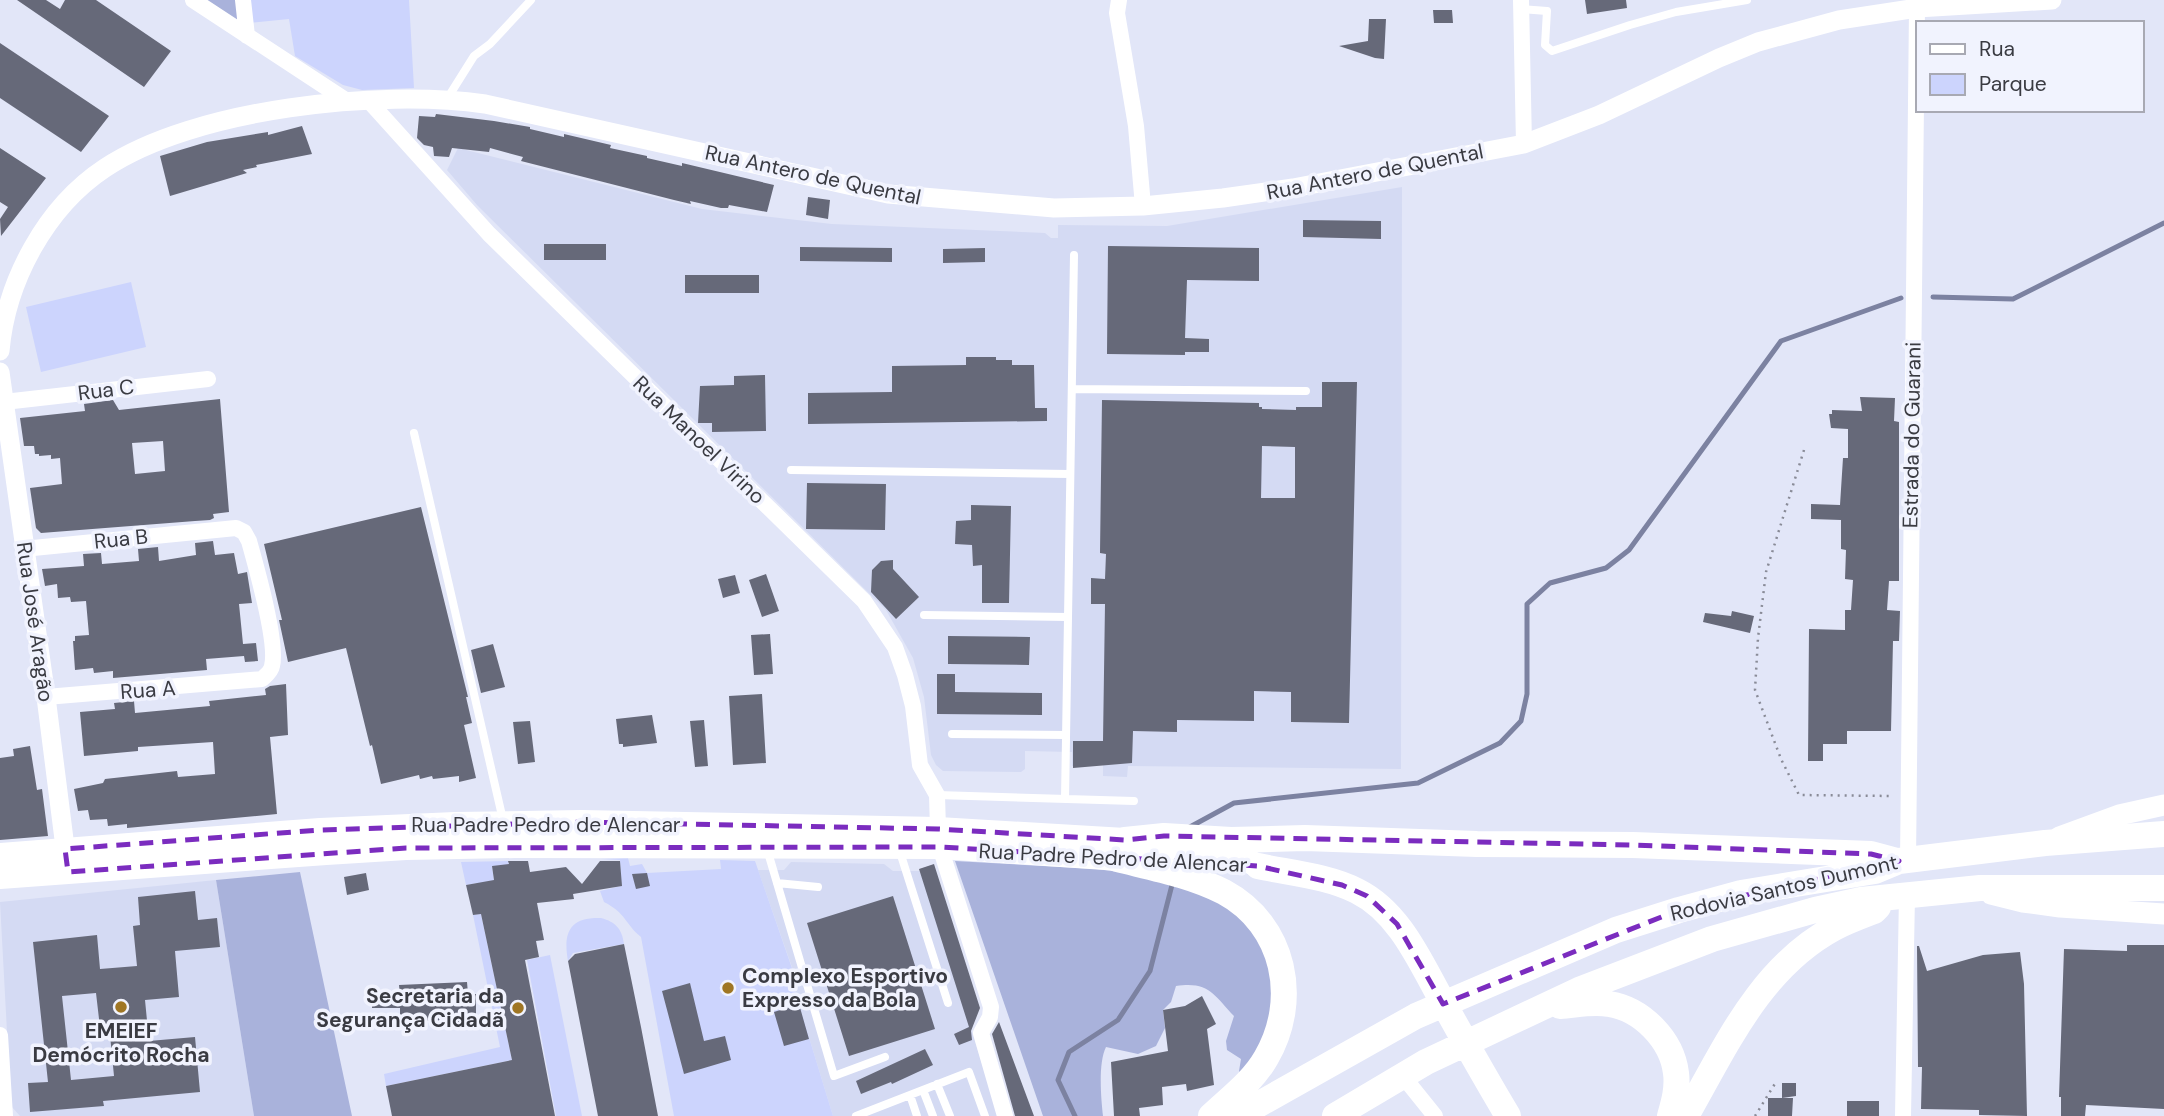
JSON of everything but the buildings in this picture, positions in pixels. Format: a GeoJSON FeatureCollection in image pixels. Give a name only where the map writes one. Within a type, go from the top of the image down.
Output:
{"type":"FeatureCollection","features":[{"type":"Feature","properties":{"kind":"highway","name":"Rodovia Santos Dumont"},"geometry":{"type":"LineString","coordinates":[[1238,1116],[1416,1016],[1616,930],[1741,893],[1875,871],[1903,861],[2045,843],[2164,834]]}},
{"type":"Feature","properties":{"kind":"highway"},"geometry":{"type":"LineString","coordinates":[[1121,850],[1164,835],[1231,840],[1306,838],[1633,845],[1871,854],[1903,861]]}},
{"type":"Feature","properties":{"kind":"highway"},"geometry":{"type":"LineString","coordinates":[[1121,850],[1234,898],[1251,911],[1266,928],[1281,963],[1284,1001],[1273,1045],[1258,1071],[1211,1116]]}},
{"type":"Feature","properties":{"kind":"highway"},"geometry":{"type":"LineString","coordinates":[[1258,866],[1356,890],[1386,912],[1397,924],[1417,957],[1502,1105]]}},
{"type":"Feature","properties":{"kind":"highway","name":"Rodovia Santos Dumont"},"geometry":{"type":"LineString","coordinates":[[1335,1116],[1402,1075],[1537,1008],[1621,972],[1712,939],[1815,910],[1896,896],[1980,888],[2164,888]]}},
{"type":"Feature","properties":{"kind":"highway"},"geometry":{"type":"LineString","coordinates":[[1686,1116],[1740,1018],[1779,972],[1804,948],[1835,928],[1874,911],[1896,896]]}},
{"type":"Feature","properties":{"kind":"highway"},"geometry":{"type":"LineString","coordinates":[[1537,1008],[1600,1003],[1612,1004],[1639,1015],[1650,1024],[1672,1054],[1676,1093],[1670,1116]]}},
{"type":"Feature","properties":{"kind":"main road"},"geometry":{"type":"LineString","coordinates":[[2045,843],[2119,815],[2164,805]]}},
{"type":"Feature","properties":{"kind":"main road","name":"Rua Padre Pedro de Alencar"},"geometry":{"type":"LineString","coordinates":[[0,877],[67,861],[321,841],[406,848],[511,830],[766,847],[898,847],[939,838]]}},
{"type":"Feature","properties":{"kind":"main road","name":"Rua Padre Pedro de Alencar"},"geometry":{"type":"LineString","coordinates":[[581,834],[939,838],[1243,858],[1258,866]]}},
{"type":"Feature","properties":{"kind":"main road","name":"Rua Padre Pedro de Alencar"},"geometry":{"type":"LineString","coordinates":[[0,855],[67,861]]}},
{"type":"Feature","properties":{"kind":"main road"},"geometry":{"type":"LineString","coordinates":[[1980,888],[1997,897],[2023,902],[2164,914]]}},
{"type":"Feature","properties":{"kind":"street"},"geometry":{"type":"LineString","coordinates":[[192,0],[347,101]]}},
{"type":"Feature","properties":{"kind":"street"},"geometry":{"type":"LineString","coordinates":[[243,0],[247,36]]}},
{"type":"Feature","properties":{"kind":"street"},"geometry":{"type":"LineString","coordinates":[[1119,0],[1117,12],[1136,126],[1143,206]]}},
{"type":"Feature","properties":{"kind":"street","name":"Rua Antero de Quental"},"geometry":{"type":"LineString","coordinates":[[0,342],[22,267],[60,209],[103,169],[129,154],[183,133],[256,114],[347,101],[447,99],[499,107],[888,194],[1054,208],[1143,206],[1293,188],[1524,144],[1599,115],[1758,42],[1839,20],[1917,8],[2052,0]]}},
{"type":"Feature","properties":{"kind":"street"},"geometry":{"type":"LineString","coordinates":[[1521,5],[1524,144]]}},
{"type":"Feature","properties":{"kind":"street","name":"Estrada do Guarani"},"geometry":{"type":"LineString","coordinates":[[1917,8],[1917,21]]}},
{"type":"Feature","properties":{"kind":"street","name":"Estrada do Guarani"},"geometry":{"type":"LineString","coordinates":[[1903,861],[1907,796],[1916,87]]}},
{"type":"Feature","properties":{"kind":"street","name":"Rua Manoel Virino"},"geometry":{"type":"LineString","coordinates":[[368,100],[489,234],[864,601],[880,623],[895,647],[905,675],[913,706],[920,765],[937,795],[939,838],[991,1007],[990,1017],[981,1033],[1005,1116]]}},
{"type":"Feature","properties":{"kind":"street"},"geometry":{"type":"LineString","coordinates":[[0,342],[0,351]]}},
{"type":"Feature","properties":{"kind":"street","name":"Rua José Aragão"},"geometry":{"type":"LineString","coordinates":[[0,372],[67,861]]}},
{"type":"Feature","properties":{"kind":"street","name":"Rua C"},"geometry":{"type":"LineString","coordinates":[[4,402],[208,379]]}},
{"type":"Feature","properties":{"kind":"street","name":"Rua B"},"geometry":{"type":"LineString","coordinates":[[23,549],[236,528],[244,532],[249,541],[265,611],[273,664],[271,671],[262,679],[249,682]]}},
{"type":"Feature","properties":{"kind":"street","name":"Rua A"},"geometry":{"type":"LineString","coordinates":[[46,697],[249,682]]}},
{"type":"Feature","properties":{"kind":"street"},"geometry":{"type":"LineString","coordinates":[[1896,896],[1903,1116]]}},
{"type":"Feature","properties":{"kind":"street"},"geometry":{"type":"LineString","coordinates":[[0,1035],[5,1116]]}},
{"type":"Feature","properties":{"kind":"street"},"geometry":{"type":"LineString","coordinates":[[1402,1075],[1435,1116]]}},
{"type":"Feature","properties":{"kind":"lane"},"geometry":{"type":"LineString","coordinates":[[447,99],[474,57],[490,44],[531,0]]}},
{"type":"Feature","properties":{"kind":"lane"},"geometry":{"type":"LineString","coordinates":[[1521,5],[1547,11],[1545,45],[1552,51],[1676,12],[1747,0]]}},
{"type":"Feature","properties":{"kind":"lane"},"geometry":{"type":"LineString","coordinates":[[1065,799],[1074,255]]}},
{"type":"Feature","properties":{"kind":"lane"},"geometry":{"type":"LineString","coordinates":[[1072,389],[1306,391]]}},
{"type":"Feature","properties":{"kind":"lane"},"geometry":{"type":"LineString","coordinates":[[414,433],[511,830]]}},
{"type":"Feature","properties":{"kind":"lane"},"geometry":{"type":"LineString","coordinates":[[791,470],[1070,474]]}},
{"type":"Feature","properties":{"kind":"lane"},"geometry":{"type":"LineString","coordinates":[[924,615],[1068,617]]}},
{"type":"Feature","properties":{"kind":"lane"},"geometry":{"type":"LineString","coordinates":[[952,734],[1066,735]]}},
{"type":"Feature","properties":{"kind":"lane"},"geometry":{"type":"LineString","coordinates":[[937,795],[1134,801]]}},
{"type":"Feature","properties":{"kind":"lane"},"geometry":{"type":"LineString","coordinates":[[766,847],[834,1076],[886,1057]]}},
{"type":"Feature","properties":{"kind":"lane"},"geometry":{"type":"LineString","coordinates":[[898,847],[948,1003]]}},
{"type":"Feature","properties":{"kind":"lane"},"geometry":{"type":"LineString","coordinates":[[777,883],[818,887]]}},
{"type":"Feature","properties":{"kind":"lane"},"geometry":{"type":"LineString","coordinates":[[856,1116],[871,1113],[884,1105],[969,1072],[985,1116]]}},
{"type":"Feature","properties":{"kind":"lane"},"geometry":{"type":"LineString","coordinates":[[937,1084],[950,1116]]}},
{"type":"Feature","properties":{"kind":"lane"},"geometry":{"type":"LineString","coordinates":[[923,1090],[933,1116]]}},
{"type":"Feature","properties":{"kind":"lane"},"geometry":{"type":"LineString","coordinates":[[910,1095],[917,1116]]}},
{"type":"Feature","properties":{"kind":"lane"},"geometry":{"type":"LineString","coordinates":[[884,1105],[887,1116]]}},
{"type":"Feature","properties":{"kind":"path"},"geometry":{"type":"LineString","coordinates":[[1804,450],[1766,572],[1755,690],[1781,759],[1799,795],[1907,796]]}},
{"type":"Feature","properties":{"kind":"path"},"geometry":{"type":"LineString","coordinates":[[1755,1116],[1776,1082]]}},
{"type":"Feature","properties":{"kind":"highlighted area"},"geometry":{"type":"Polygon","coordinates":[[[581,822],[938,829],[1125,840],[1164,836],[1633,845],[1871,854],[1899,861],[1679,910],[1443,1004],[1397,924],[1367,896],[1342,885],[1258,866],[940,847],[406,848],[68,872],[65,849],[320,830],[581,822]]]}},
{"type":"Feature","properties":{"kind":"shaded area"},"geometry":{"type":"Polygon","coordinates":[[[199,0],[239,0],[241,28],[199,0]]]}},
{"type":"Feature","properties":{"kind":"shaded area"},"geometry":{"type":"Polygon","coordinates":[[[458,148],[702,209],[832,224],[1045,233],[1051,238],[1058,238],[1058,225],[1167,226],[1402,187],[1401,769],[1128,766],[1127,777],[1103,776],[1103,759],[1091,766],[1072,766],[1072,752],[1025,751],[1025,769],[1021,772],[943,771],[931,755],[924,697],[913,658],[886,610],[477,205],[447,170],[458,148]]]}},
{"type":"Feature","properties":{"kind":"shaded area"},"geometry":{"type":"Polygon","coordinates":[[[955,861],[1096,869],[1159,877],[1227,899],[1274,957],[1270,1030],[1243,1078],[1239,1071],[1241,1059],[1227,1050],[1226,1041],[1234,1016],[1210,991],[1196,986],[1176,986],[1171,1002],[1163,1010],[1165,1028],[1156,1046],[1138,1054],[1106,1047],[1101,1071],[1103,1116],[1043,1116],[955,861]]]}},
{"type":"Feature","properties":{"kind":"shaded area"},"geometry":{"type":"Polygon","coordinates":[[[791,862],[884,864],[893,871],[920,871],[999,1116],[833,1116],[790,975],[794,973],[758,870],[784,870],[791,862]]]}},
{"type":"Feature","properties":{"kind":"shaded area"},"geometry":{"type":"Polygon","coordinates":[[[300,872],[352,1116],[254,1116],[216,880],[300,872]]]}},
{"type":"Feature","properties":{"kind":"shaded area","name":"EMEIEF Demócrito Rocha"},"geometry":{"type":"Polygon","coordinates":[[[216,880],[254,1116],[20,1116],[11,1106],[0,902],[216,880]]]}},
{"type":"Feature","properties":{"kind":"green space"},"geometry":{"type":"Polygon","coordinates":[[[246,0],[409,0],[414,88],[362,90],[343,85],[295,56],[289,19],[249,23],[246,0]]]}},
{"type":"Feature","properties":{"kind":"green space"},"geometry":{"type":"Polygon","coordinates":[[[131,282],[146,347],[41,372],[26,307],[131,282]]]}},
{"type":"Feature","properties":{"kind":"green space","name":"Complexo Esportivo Expresso da Bola"},"geometry":{"type":"Polygon","coordinates":[[[628,858],[630,866],[642,864],[647,873],[721,869],[720,860],[755,861],[794,974],[790,975],[833,1116],[674,1116],[641,937],[617,910],[604,902],[600,891],[621,886],[620,860],[601,859],[628,858]]]}},
{"type":"Feature","properties":{"kind":"green space"},"geometry":{"type":"Polygon","coordinates":[[[508,861],[511,875],[504,876],[502,865],[492,867],[495,887],[477,883],[466,885],[461,862],[508,861]]]}},
{"type":"Feature","properties":{"kind":"green space"},"geometry":{"type":"Polygon","coordinates":[[[481,914],[512,1060],[386,1086],[384,1074],[500,1047],[473,915],[481,914]]]}},
{"type":"Feature","properties":{"kind":"green space"},"geometry":{"type":"Polygon","coordinates":[[[601,918],[617,927],[624,944],[573,953],[568,961],[567,942],[571,929],[582,920],[601,918]]]}},
{"type":"Feature","properties":{"kind":"green space"},"geometry":{"type":"Polygon","coordinates":[[[550,955],[582,1116],[556,1116],[527,960],[550,955]]]}},
{"type":"Feature","properties":{"kind":"waterway"},"geometry":{"type":"LineString","coordinates":[[1933,297],[2013,299],[2164,223]]}},
{"type":"Feature","properties":{"kind":"waterway"},"geometry":{"type":"LineString","coordinates":[[1188,828],[1234,803],[1418,783],[1500,743],[1521,721],[1527,694],[1527,604],[1550,583],[1606,568],[1629,550],[1781,341],[1901,298]]}},
{"type":"Feature","properties":{"kind":"waterway"},"geometry":{"type":"LineString","coordinates":[[1075,1116],[1058,1080],[1069,1052],[1118,1020],[1150,971],[1173,881]]}},
{"type":"Feature","properties":{"kind":"place","name":"Complexo Esportivo Expresso da Bola"},"geometry":{"type":"Point","coordinates":[728,988]}},
{"type":"Feature","properties":{"kind":"place","name":"EMEIEF Demócrito Rocha"},"geometry":{"type":"Point","coordinates":[121,1007]}},
{"type":"Feature","properties":{"kind":"place","name":"Secretaria da Segurança Cidadã"},"geometry":{"type":"Point","coordinates":[518,1008]}}]}
